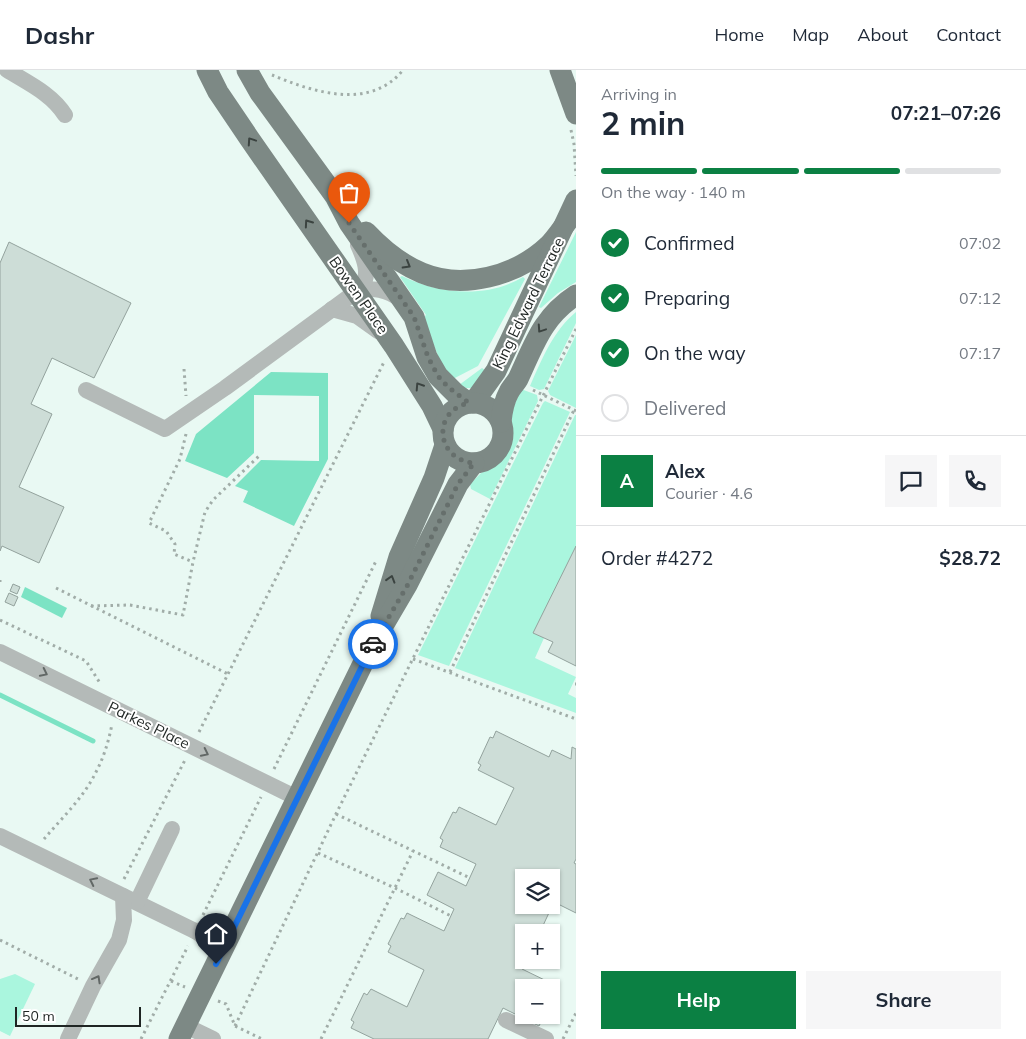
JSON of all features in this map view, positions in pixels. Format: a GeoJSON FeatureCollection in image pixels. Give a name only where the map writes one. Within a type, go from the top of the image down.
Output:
{"type":"FeatureCollection","features":[{"type":"Feature","properties":{"kind":"main road"},"geometry":{"type":"LineString","coordinates":[[560,70],[576,114]]}},
{"type":"Feature","properties":{"kind":"main road"},"geometry":{"type":"LineString","coordinates":[[567,70],[576,82]]}},
{"type":"Feature","properties":{"kind":"main road"},"geometry":{"type":"LineString","coordinates":[[255,71],[260,93],[335,196],[374,240],[391,256],[422,273],[444,279],[459,280],[484,278],[512,269],[548,246],[567,222]]}},
{"type":"Feature","properties":{"kind":"main road","name":"Bowen Place"},"geometry":{"type":"LineString","coordinates":[[212,80],[254,146],[356,291],[390,352],[429,401],[444,437]]}},
{"type":"Feature","properties":{"kind":"main road"},"geometry":{"type":"LineString","coordinates":[[335,196],[349,223],[414,317],[428,357],[438,376],[448,387],[471,403],[487,406],[498,416],[501,422]]}},
{"type":"Feature","properties":{"kind":"main road","name":"King Edward Terrace"},"geometry":{"type":"LineString","coordinates":[[373,643],[399,556],[434,478],[449,414],[462,405],[471,403],[496,372],[576,200]]}},
{"type":"Feature","properties":{"kind":"main road","name":"King Edward Terrace"},"geometry":{"type":"LineString","coordinates":[[183,1032],[373,643],[407,586],[458,484],[474,463],[486,460],[498,450],[503,435],[501,422],[508,393],[516,382],[536,337],[555,312],[576,295]]}},
{"type":"Feature","properties":{"kind":"main road"},"geometry":{"type":"LineString","coordinates":[[444,437],[449,451],[460,460],[474,463]]}},
{"type":"Feature","properties":{"kind":"street"},"geometry":{"type":"LineString","coordinates":[[6,70],[36,87],[58,103],[65,116]]}},
{"type":"Feature","properties":{"kind":"street"},"geometry":{"type":"LineString","coordinates":[[86,390],[164,429],[225,388],[356,291],[364,283],[366,270],[363,256],[349,223]]}},
{"type":"Feature","properties":{"kind":"street"},"geometry":{"type":"LineString","coordinates":[[356,291],[379,289],[390,293],[404,303]]}},
{"type":"Feature","properties":{"kind":"street"},"geometry":{"type":"LineString","coordinates":[[332,309],[362,318],[390,352]]}},
{"type":"Feature","properties":{"kind":"street","name":"Parkes Place"},"geometry":{"type":"LineString","coordinates":[[0,652],[195,740],[297,798]]}},
{"type":"Feature","properties":{"kind":"street"},"geometry":{"type":"LineString","coordinates":[[68,1039],[93,986],[119,940],[124,920],[126,897],[172,829]]}},
{"type":"Feature","properties":{"kind":"street"},"geometry":{"type":"LineString","coordinates":[[0,836],[195,931],[223,950]]}},
{"type":"Feature","properties":{"kind":"street"},"geometry":{"type":"LineString","coordinates":[[195,931],[215,930],[235,925]]}},
{"type":"Feature","properties":{"kind":"street"},"geometry":{"type":"LineString","coordinates":[[506,1020],[546,1039]]}},
{"type":"Feature","properties":{"kind":"street"},"geometry":{"type":"LineString","coordinates":[[183,1032],[213,1039]]}},
{"type":"Feature","properties":{"kind":"path"},"geometry":{"type":"LineString","coordinates":[[255,71],[300,86],[343,95],[365,93],[378,89],[390,83],[403,70]]}},
{"type":"Feature","properties":{"kind":"path"},"geometry":{"type":"LineString","coordinates":[[575,144],[576,176]]}},
{"type":"Feature","properties":{"kind":"path"},"geometry":{"type":"LineString","coordinates":[[235,1026],[336,814],[576,329]]}},
{"type":"Feature","properties":{"kind":"path"},"geometry":{"type":"LineString","coordinates":[[126,897],[195,740],[390,352]]}},
{"type":"Feature","properties":{"kind":"path"},"geometry":{"type":"LineString","coordinates":[[184,369],[186,399]]}},
{"type":"Feature","properties":{"kind":"path"},"geometry":{"type":"LineString","coordinates":[[450,672],[575,411],[525,387]]}},
{"type":"Feature","properties":{"kind":"path"},"geometry":{"type":"LineString","coordinates":[[177,420],[186,433],[180,459],[149,523],[166,531],[176,544],[174,554],[193,562]]}},
{"type":"Feature","properties":{"kind":"path"},"geometry":{"type":"LineString","coordinates":[[91,606],[130,605],[183,615],[205,512],[213,500],[259,456]]}},
{"type":"Feature","properties":{"kind":"path"},"geometry":{"type":"LineString","coordinates":[[141,1039],[380,553]]}},
{"type":"Feature","properties":{"kind":"path"},"geometry":{"type":"LineString","coordinates":[[56,588],[228,674]]}},
{"type":"Feature","properties":{"kind":"path"},"geometry":{"type":"LineString","coordinates":[[0,620],[86,661],[100,683],[108,687]]}},
{"type":"Feature","properties":{"kind":"path"},"geometry":{"type":"LineString","coordinates":[[413,658],[576,719]]}},
{"type":"Feature","properties":{"kind":"path"},"geometry":{"type":"LineString","coordinates":[[41,843],[79,797],[96,772],[109,737],[114,716]]}},
{"type":"Feature","properties":{"kind":"path"},"geometry":{"type":"LineString","coordinates":[[190,729],[195,740]]}},
{"type":"Feature","properties":{"kind":"path"},"geometry":{"type":"LineString","coordinates":[[336,814],[470,878]]}},
{"type":"Feature","properties":{"kind":"path"},"geometry":{"type":"LineString","coordinates":[[320,1039],[413,851]]}},
{"type":"Feature","properties":{"kind":"path"},"geometry":{"type":"LineString","coordinates":[[318,853],[451,916]]}},
{"type":"Feature","properties":{"kind":"path"},"geometry":{"type":"LineString","coordinates":[[0,940],[93,986]]}},
{"type":"Feature","properties":{"kind":"path"},"geometry":{"type":"LineString","coordinates":[[226,1004],[235,1026],[262,1039]]}},
{"type":"Feature","properties":{"kind":"path"},"geometry":{"type":"LineString","coordinates":[[564,1039],[576,1013]]}},
{"type":"Feature","properties":{"kind":"shaded area"},"geometry":{"type":"Polygon","coordinates":[[[576,232],[576,282],[558,293],[541,308],[539,307],[576,232]]]}},
{"type":"Feature","properties":{"kind":"shaded area"},"geometry":{"type":"Polygon","coordinates":[[[402,276],[431,287],[462,291],[494,289],[523,277],[525,279],[478,366],[451,380],[444,371],[423,318],[426,315],[400,277],[402,276]]]}},
{"type":"Feature","properties":{"kind":"shaded area"},"geometry":{"type":"Polygon","coordinates":[[[576,312],[576,323],[544,389],[539,390],[530,386],[555,337],[576,312]]]}},
{"type":"Feature","properties":{"kind":"shaded area"},"geometry":{"type":"Polygon","coordinates":[[[576,335],[576,408],[550,395],[548,391],[576,335]]]}},
{"type":"Feature","properties":{"kind":"shaded area"},"geometry":{"type":"Polygon","coordinates":[[[482,368],[488,372],[473,388],[459,385],[482,368]]]}},
{"type":"Feature","properties":{"kind":"shaded area"},"geometry":{"type":"Polygon","coordinates":[[[271,372],[328,373],[328,459],[294,526],[243,502],[248,491],[235,486],[261,460],[319,461],[319,396],[254,395],[254,453],[227,478],[185,461],[196,434],[271,372]]]}},
{"type":"Feature","properties":{"kind":"shaded area"},"geometry":{"type":"Polygon","coordinates":[[[521,389],[537,395],[538,401],[490,499],[471,489],[470,484],[481,473],[499,462],[508,452],[512,438],[512,411],[521,389]]]}},
{"type":"Feature","properties":{"kind":"shaded area"},"geometry":{"type":"Polygon","coordinates":[[[545,401],[570,412],[449,666],[418,655],[543,403],[545,401]]]}},
{"type":"Feature","properties":{"kind":"shaded area"},"geometry":{"type":"Polygon","coordinates":[[[575,415],[576,546],[534,633],[544,638],[535,658],[576,677],[568,694],[576,698],[576,713],[455,668],[575,415]]]}},
{"type":"Feature","properties":{"kind":"shaded area"},"geometry":{"type":"Polygon","coordinates":[[[25,587],[67,608],[62,618],[21,597],[25,587]]]}},
{"type":"Feature","properties":{"kind":"shaded area"},"geometry":{"type":"Polygon","coordinates":[[[15,974],[35,984],[10,1036],[0,1031],[0,979],[15,974]]]}},
{"type":"Feature","properties":{"kind":"building"},"geometry":{"type":"Polygon","coordinates":[[[9,242],[131,303],[94,378],[52,358],[31,404],[52,414],[19,487],[64,507],[39,563],[2,546],[0,551],[0,263],[9,242]]]}},
{"type":"Feature","properties":{"kind":"building"},"geometry":{"type":"Polygon","coordinates":[[[576,546],[576,666],[548,652],[553,642],[533,633],[576,546]]]}},
{"type":"Feature","properties":{"kind":"building"},"geometry":{"type":"Polygon","coordinates":[[[13,584],[20,587],[17,594],[10,591],[13,584]]]}},
{"type":"Feature","properties":{"kind":"building"},"geometry":{"type":"Polygon","coordinates":[[[9,593],[18,597],[14,606],[5,602],[9,593]]]}},
{"type":"Feature","properties":{"kind":"building"},"geometry":{"type":"Polygon","coordinates":[[[496,731],[549,757],[552,750],[571,759],[572,747],[576,749],[576,859],[574,863],[576,864],[576,913],[560,905],[560,869],[515,869],[515,914],[548,914],[544,924],[515,924],[515,969],[522,969],[543,979],[515,979],[515,1014],[503,1008],[488,1039],[374,1039],[351,1028],[354,1022],[351,1020],[364,993],[367,995],[371,989],[407,1007],[424,970],[388,952],[391,946],[388,944],[401,918],[404,919],[407,913],[444,931],[454,909],[427,895],[438,872],[466,886],[476,864],[440,847],[443,840],[440,838],[453,812],[456,813],[459,807],[496,825],[514,788],[478,770],[481,765],[478,763],[490,737],[493,738],[496,731]]]}},
{"type":"Feature","properties":{"kind":"waterway"},"geometry":{"type":"LineString","coordinates":[[0,695],[93,741]]}},
{"type":"Feature","properties":{"kind":"way so far"},"geometry":{"type":"LineString","coordinates":[[349,223],[414,317],[434,370],[448,387],[469,403],[462,405],[449,414],[443,428],[443,437],[445,445],[454,456],[460,460],[474,463],[458,484],[407,586],[373,644]]}},
{"type":"Feature","properties":{"kind":"route"},"geometry":{"type":"LineString","coordinates":[[216,964],[373,644]]}}]}
